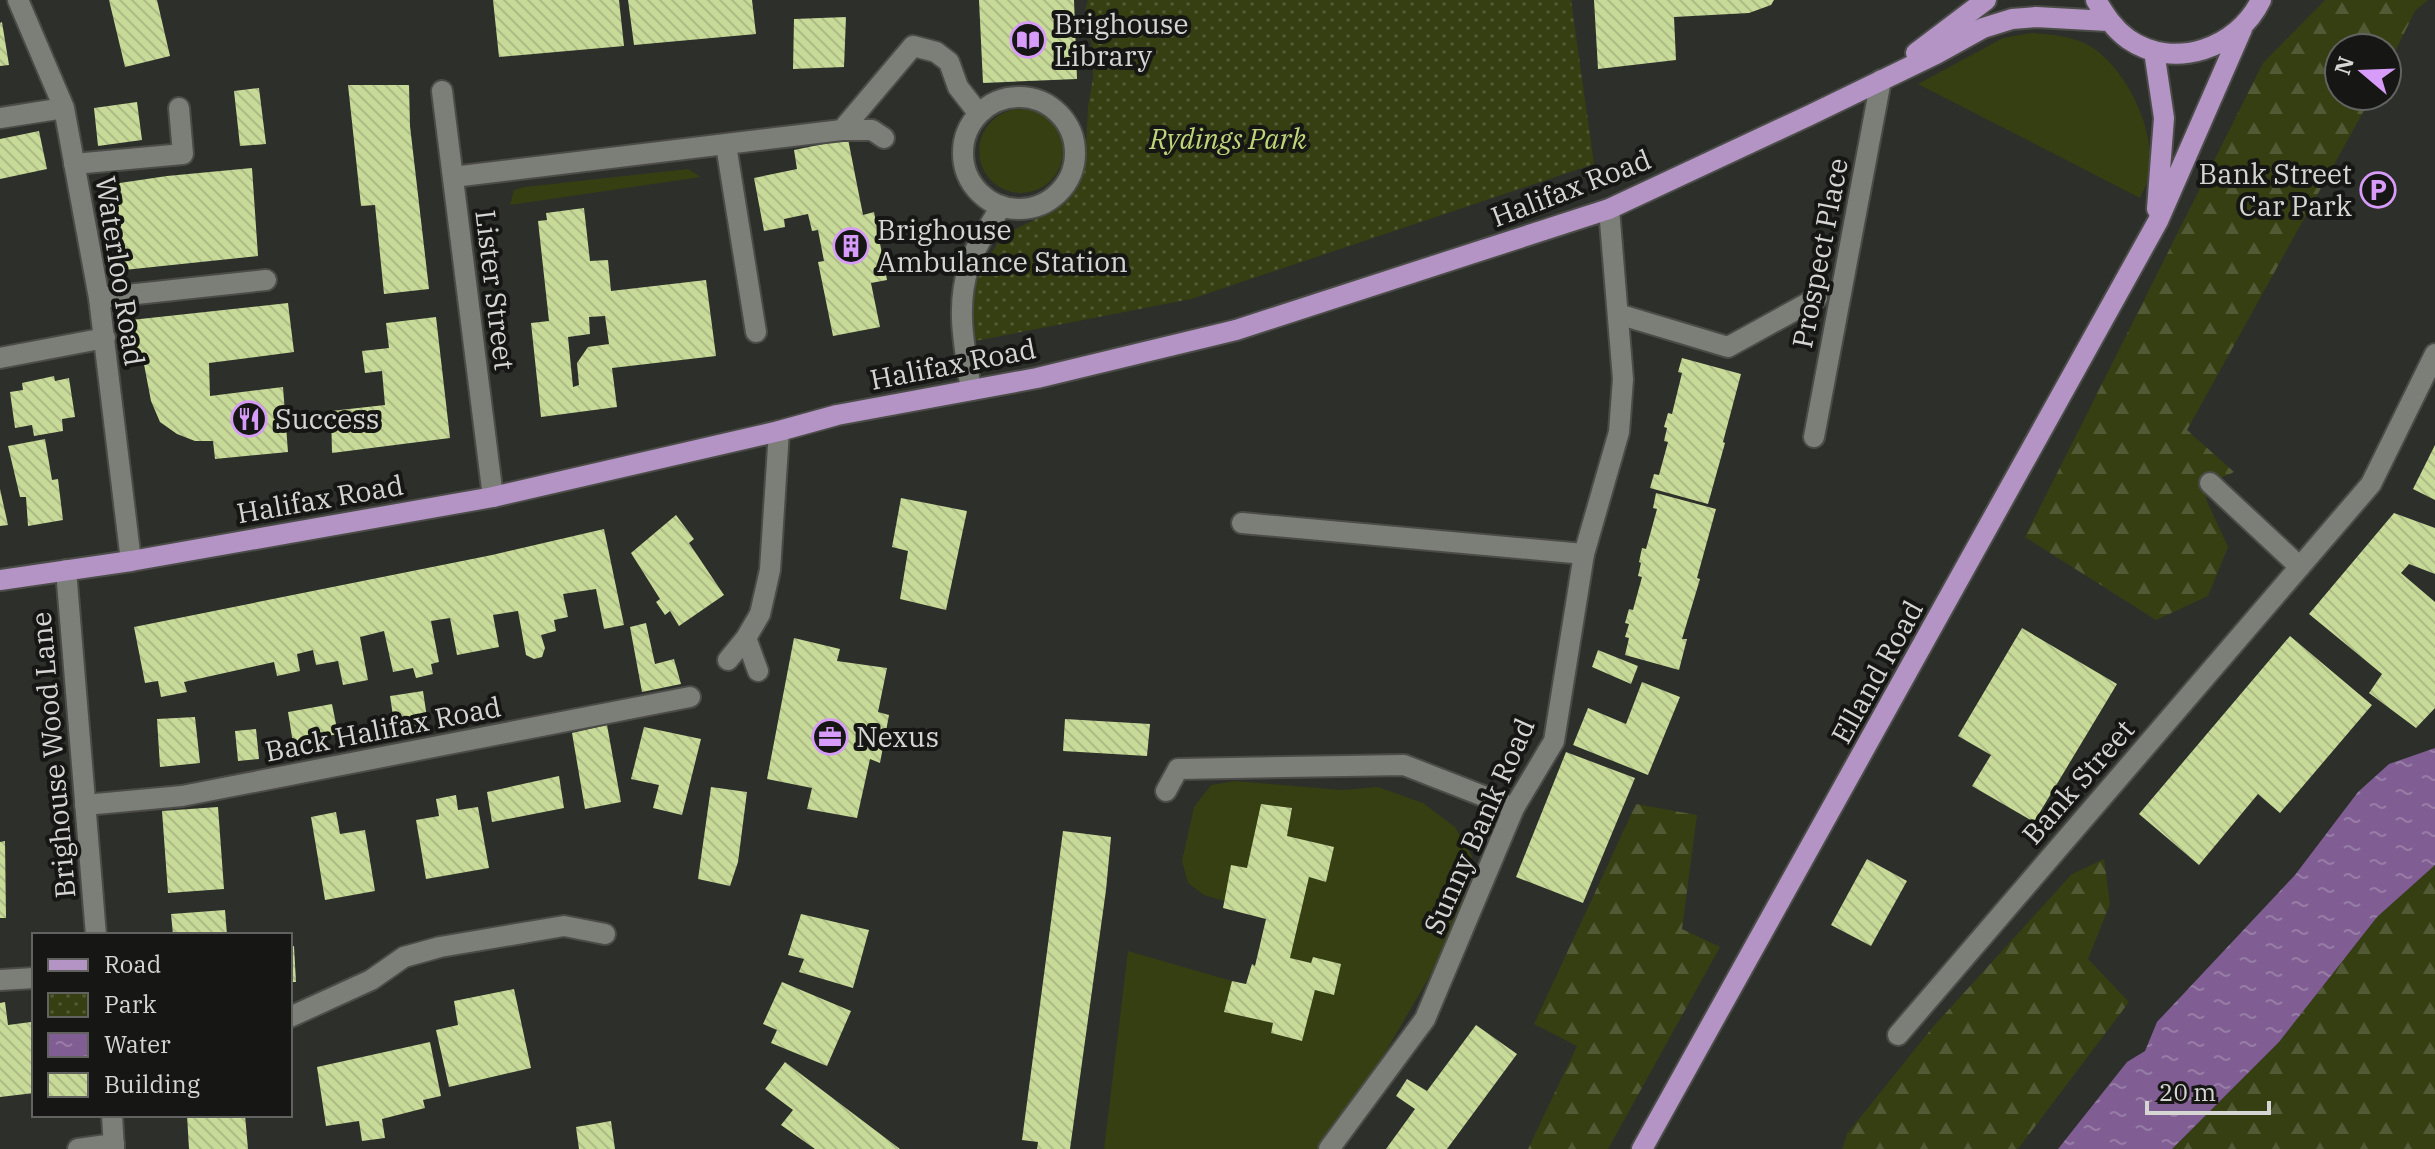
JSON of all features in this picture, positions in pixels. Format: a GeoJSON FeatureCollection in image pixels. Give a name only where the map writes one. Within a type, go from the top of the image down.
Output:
{"type":"FeatureCollection","features":[{"type":"Feature","properties":{"kind":"main road","name":"Halifax Road"},"geometry":{"type":"LineString","coordinates":[[1881,80],[1986,0]]}},
{"type":"Feature","properties":{"kind":"main road"},"geometry":{"type":"LineString","coordinates":[[2096,0],[2108,21],[2129,40],[2154,51],[2185,54],[2215,46],[2242,29],[2261,0]]}},
{"type":"Feature","properties":{"kind":"main road","name":"Halifax Road"},"geometry":{"type":"LineString","coordinates":[[0,580],[131,561],[493,497],[837,415],[1037,378],[1236,330],[1609,209],[1936,54],[1983,28],[2012,19],[2036,17],[2108,21]]}},
{"type":"Feature","properties":{"kind":"main road","name":"Elland Road"},"geometry":{"type":"LineString","coordinates":[[1642,1149],[2158,221],[2242,29]]}},
{"type":"Feature","properties":{"kind":"main road"},"geometry":{"type":"LineString","coordinates":[[2154,51],[2164,118],[2158,221]]}},
{"type":"Feature","properties":{"kind":"street","name":"Waterloo Road"},"geometry":{"type":"LineString","coordinates":[[18,0],[64,108],[105,338],[131,561]]}},
{"type":"Feature","properties":{"kind":"street"},"geometry":{"type":"LineString","coordinates":[[842,130],[913,46],[936,52],[949,62],[958,87],[979,114]]}},
{"type":"Feature","properties":{"kind":"street","name":"Prospect Place"},"geometry":{"type":"LineString","coordinates":[[1814,437],[1881,80]]}},
{"type":"Feature","properties":{"kind":"street","name":"Lister Street"},"geometry":{"type":"LineString","coordinates":[[442,91],[493,497]]}},
{"type":"Feature","properties":{"kind":"street"},"geometry":{"type":"LineString","coordinates":[[1020,97],[1039,100],[1055,109],[1074,140],[1075,157],[1070,175],[1061,190],[1047,201],[1012,208],[1001,206],[979,192],[968,177],[963,158],[965,140],[979,114],[1001,99],[1020,97]]}},
{"type":"Feature","properties":{"kind":"street"},"geometry":{"type":"LineString","coordinates":[[0,118],[64,108]]}},
{"type":"Feature","properties":{"kind":"street"},"geometry":{"type":"LineString","coordinates":[[74,164],[183,154],[179,108]]}},
{"type":"Feature","properties":{"kind":"street"},"geometry":{"type":"LineString","coordinates":[[453,177],[842,130],[872,130],[884,138]]}},
{"type":"Feature","properties":{"kind":"street"},"geometry":{"type":"LineString","coordinates":[[726,145],[756,332]]}},
{"type":"Feature","properties":{"kind":"street"},"geometry":{"type":"LineString","coordinates":[[971,390],[961,319],[964,284],[969,263],[1001,206]]}},
{"type":"Feature","properties":{"kind":"street","name":"Sunny Bank Road"},"geometry":{"type":"LineString","coordinates":[[1329,1149],[1425,1019],[1514,808],[1554,741],[1584,554],[1619,432],[1623,379],[1609,209]]}},
{"type":"Feature","properties":{"kind":"street"},"geometry":{"type":"LineString","coordinates":[[99,298],[266,280]]}},
{"type":"Feature","properties":{"kind":"street"},"geometry":{"type":"LineString","coordinates":[[1618,314],[1728,347],[1817,298]]}},
{"type":"Feature","properties":{"kind":"street"},"geometry":{"type":"LineString","coordinates":[[0,358],[105,338]]}},
{"type":"Feature","properties":{"kind":"street","name":"Bank Street"},"geometry":{"type":"LineString","coordinates":[[1898,1035],[2371,484],[2435,354]]}},
{"type":"Feature","properties":{"kind":"street"},"geometry":{"type":"LineString","coordinates":[[728,660],[760,614],[770,570],[779,431]]}},
{"type":"Feature","properties":{"kind":"street"},"geometry":{"type":"LineString","coordinates":[[2210,483],[2300,567]]}},
{"type":"Feature","properties":{"kind":"street"},"geometry":{"type":"LineString","coordinates":[[1242,523],[1584,554]]}},
{"type":"Feature","properties":{"kind":"street","name":"Brighouse Wood Lane"},"geometry":{"type":"LineString","coordinates":[[66,570],[96,933]]}},
{"type":"Feature","properties":{"kind":"street"},"geometry":{"type":"LineString","coordinates":[[746,638],[758,671]]}},
{"type":"Feature","properties":{"kind":"street","name":"Back Halifax Road"},"geometry":{"type":"LineString","coordinates":[[85,805],[182,796],[690,697]]}},
{"type":"Feature","properties":{"kind":"street"},"geometry":{"type":"LineString","coordinates":[[1166,791],[1178,769],[1404,765],[1514,808]]}},
{"type":"Feature","properties":{"kind":"street"},"geometry":{"type":"LineString","coordinates":[[292,1016],[371,980],[404,957],[440,947],[564,926],[605,934]]}},
{"type":"Feature","properties":{"kind":"street"},"geometry":{"type":"LineString","coordinates":[[0,980],[32,978]]}},
{"type":"Feature","properties":{"kind":"street"},"geometry":{"type":"LineString","coordinates":[[78,1149],[114,1146],[112,1117]]}},
{"type":"Feature","properties":{"kind":"green space","name":"Rydings Park"},"geometry":{"type":"Polygon","coordinates":[[[1088,0],[1571,0],[1594,164],[1191,299],[975,341],[973,292],[983,264],[1005,234],[1060,203],[1076,180],[1086,148],[1093,78],[1094,51],[1086,27],[1088,0]]]}},
{"type":"Feature","properties":{"kind":"green space"},"geometry":{"type":"Polygon","coordinates":[[[2325,0],[2428,0],[2415,11],[2403,35],[2403,32],[2323,32],[2323,112],[2363,112],[2187,430],[2234,472],[2210,483],[2206,499],[2228,547],[2208,596],[2156,620],[2025,537],[2263,63],[2325,0]]]}},
{"type":"Feature","properties":{"kind":"green space"},"geometry":{"type":"Polygon","coordinates":[[[2031,33],[2065,37],[2089,45],[2120,74],[2138,106],[2148,141],[2149,175],[2140,198],[1918,84],[2003,38],[2031,33]]]}},
{"type":"Feature","properties":{"kind":"green space"},"geometry":{"type":"Polygon","coordinates":[[[1021,109],[1037,112],[1051,121],[1060,135],[1063,151],[1060,167],[1051,181],[1037,190],[1021,193],[1005,190],[991,181],[982,167],[979,151],[982,135],[991,121],[1005,112],[1021,109]]]}},
{"type":"Feature","properties":{"kind":"green space"},"geometry":{"type":"Polygon","coordinates":[[[688,169],[701,177],[510,205],[514,190],[524,187],[688,169]]]}},
{"type":"Feature","properties":{"kind":"green space"},"geometry":{"type":"Polygon","coordinates":[[[1235,781],[1342,790],[1378,787],[1423,803],[1455,827],[1472,856],[1467,890],[1434,969],[1351,1111],[1323,1149],[1104,1149],[1128,951],[1232,981],[1225,1012],[1273,1023],[1271,1033],[1301,1041],[1315,990],[1334,994],[1340,964],[1313,957],[1311,963],[1290,958],[1309,877],[1326,882],[1334,847],[1287,836],[1292,808],[1261,804],[1247,868],[1231,866],[1224,901],[1204,895],[1188,883],[1182,861],[1194,807],[1211,785],[1235,781]]]}},
{"type":"Feature","properties":{"kind":"green space"},"geometry":{"type":"Polygon","coordinates":[[[1636,804],[1697,815],[1682,929],[1720,947],[1608,1149],[1528,1149],[1577,1046],[1534,1024],[1636,804]]]}},
{"type":"Feature","properties":{"kind":"green space"},"geometry":{"type":"Polygon","coordinates":[[[2104,859],[2110,904],[2088,959],[2129,1002],[2018,1149],[1842,1149],[1847,1134],[1932,1028],[2072,874],[2104,859]]]}},
{"type":"Feature","properties":{"kind":"green space"},"geometry":{"type":"Polygon","coordinates":[[[2435,865],[2435,1149],[2172,1149],[2279,1042],[2377,917],[2435,865]]]}},
{"type":"Feature","properties":{"kind":"water"},"geometry":{"type":"Polygon","coordinates":[[[2435,748],[2435,865],[2377,917],[2279,1042],[2172,1149],[2058,1149],[2127,1062],[2145,1051],[2157,1022],[2295,875],[2358,792],[2389,764],[2435,748]]]}},
{"type":"Feature","properties":{"kind":"building"},"geometry":{"type":"Polygon","coordinates":[[[109,0],[157,0],[170,56],[125,67],[109,0]]]}},
{"type":"Feature","properties":{"kind":"building"},"geometry":{"type":"Polygon","coordinates":[[[493,0],[619,0],[624,46],[499,57],[493,0]]]}},
{"type":"Feature","properties":{"kind":"building"},"geometry":{"type":"Polygon","coordinates":[[[628,0],[752,0],[756,34],[634,45],[628,0]]]}},
{"type":"Feature","properties":{"kind":"building","name":"Brighouse Library"},"geometry":{"type":"Polygon","coordinates":[[[979,0],[1074,0],[1077,79],[983,83],[979,0]]]}},
{"type":"Feature","properties":{"kind":"building"},"geometry":{"type":"Polygon","coordinates":[[[1594,0],[1774,0],[1771,5],[1749,13],[1674,17],[1676,60],[1598,69],[1594,0]]]}},
{"type":"Feature","properties":{"kind":"building"},"geometry":{"type":"Polygon","coordinates":[[[846,17],[844,67],[793,69],[794,19],[846,17]]]}},
{"type":"Feature","properties":{"kind":"building"},"geometry":{"type":"Polygon","coordinates":[[[0,23],[9,65],[0,66],[0,23]]]}},
{"type":"Feature","properties":{"kind":"building"},"geometry":{"type":"Polygon","coordinates":[[[348,85],[409,85],[410,126],[429,289],[384,294],[375,205],[361,206],[348,85]]]}},
{"type":"Feature","properties":{"kind":"building"},"geometry":{"type":"Polygon","coordinates":[[[259,88],[266,144],[240,146],[234,91],[259,88]]]}},
{"type":"Feature","properties":{"kind":"building"},"geometry":{"type":"Polygon","coordinates":[[[137,102],[142,140],[98,146],[94,108],[137,102]]]}},
{"type":"Feature","properties":{"kind":"building"},"geometry":{"type":"Polygon","coordinates":[[[39,131],[47,169],[0,179],[0,139],[39,131]]]}},
{"type":"Feature","properties":{"kind":"building","name":"Brighouse Ambulance Station"},"geometry":{"type":"Polygon","coordinates":[[[848,139],[863,215],[874,212],[887,280],[871,283],[880,327],[833,336],[818,262],[824,261],[818,230],[812,231],[808,214],[784,219],[785,227],[764,231],[754,178],[797,169],[794,150],[848,139]]]}},
{"type":"Feature","properties":{"kind":"building"},"geometry":{"type":"Polygon","coordinates":[[[252,168],[258,256],[124,270],[113,184],[252,168]]]}},
{"type":"Feature","properties":{"kind":"building"},"geometry":{"type":"Polygon","coordinates":[[[584,208],[590,261],[608,260],[611,291],[706,280],[716,356],[612,368],[617,407],[541,417],[531,323],[549,321],[538,221],[547,220],[546,213],[584,208]],[[605,316],[589,317],[590,334],[568,337],[573,387],[579,385],[577,363],[588,347],[609,344],[605,316]]]}},
{"type":"Feature","properties":{"kind":"building"},"geometry":{"type":"Polygon","coordinates":[[[288,303],[294,352],[209,363],[210,396],[283,387],[288,452],[215,459],[213,441],[195,441],[177,434],[160,422],[151,401],[143,359],[136,360],[131,320],[288,303]]]}},
{"type":"Feature","properties":{"kind":"building"},"geometry":{"type":"Polygon","coordinates":[[[436,317],[450,438],[332,453],[331,411],[385,405],[382,371],[365,373],[362,351],[389,348],[386,323],[436,317]]]}},
{"type":"Feature","properties":{"kind":"building"},"geometry":{"type":"Polygon","coordinates":[[[1682,358],[1741,374],[1708,504],[1650,488],[1654,474],[1659,475],[1668,442],[1664,441],[1667,428],[1664,427],[1668,413],[1672,414],[1682,373],[1678,372],[1682,358]]]}},
{"type":"Feature","properties":{"kind":"building"},"geometry":{"type":"Polygon","coordinates":[[[54,376],[55,381],[69,378],[75,417],[62,419],[63,431],[34,436],[32,425],[15,428],[10,392],[23,390],[22,383],[54,376]]]}},
{"type":"Feature","properties":{"kind":"building"},"geometry":{"type":"Polygon","coordinates":[[[45,439],[52,480],[58,479],[63,520],[28,526],[26,497],[20,497],[8,446],[45,439]]]}},
{"type":"Feature","properties":{"kind":"building"},"geometry":{"type":"Polygon","coordinates":[[[2435,445],[2435,500],[2413,489],[2435,445]]]}},
{"type":"Feature","properties":{"kind":"building"},"geometry":{"type":"Polygon","coordinates":[[[0,489],[8,525],[0,526],[0,489]]]}},
{"type":"Feature","properties":{"kind":"building"},"geometry":{"type":"Polygon","coordinates":[[[1656,493],[1716,509],[1682,639],[1687,639],[1679,670],[1625,655],[1629,624],[1625,623],[1629,609],[1633,610],[1642,577],[1638,576],[1639,562],[1642,548],[1646,549],[1657,509],[1653,508],[1656,493]]]}},
{"type":"Feature","properties":{"kind":"building"},"geometry":{"type":"Polygon","coordinates":[[[901,498],[967,511],[946,610],[900,599],[908,551],[892,547],[901,498]]]}},
{"type":"Feature","properties":{"kind":"building"},"geometry":{"type":"Polygon","coordinates":[[[2394,513],[2435,528],[2435,574],[2409,564],[2401,573],[2435,602],[2435,708],[2416,728],[2369,693],[2382,674],[2309,614],[2394,513]]]}},
{"type":"Feature","properties":{"kind":"building"},"geometry":{"type":"Polygon","coordinates":[[[676,515],[694,539],[689,543],[724,595],[679,626],[670,611],[665,615],[656,602],[660,599],[631,553],[676,515]]]}},
{"type":"Feature","properties":{"kind":"building"},"geometry":{"type":"Polygon","coordinates":[[[604,529],[624,625],[604,629],[596,589],[563,594],[568,617],[554,620],[556,631],[541,635],[545,648],[542,657],[534,659],[526,655],[518,611],[493,615],[499,647],[457,655],[450,618],[431,621],[439,662],[431,664],[433,674],[416,678],[413,668],[393,672],[384,631],[360,637],[368,680],[343,685],[338,661],[316,665],[313,650],[297,654],[300,671],[277,676],[274,662],[184,682],[187,692],[161,697],[158,681],[145,683],[134,627],[492,555],[604,529]]]}},
{"type":"Feature","properties":{"kind":"building"},"geometry":{"type":"Polygon","coordinates":[[[646,623],[655,664],[674,659],[681,684],[642,692],[630,627],[646,623]]]}},
{"type":"Feature","properties":{"kind":"building"},"geometry":{"type":"Polygon","coordinates":[[[2022,628],[2117,684],[2034,822],[1972,786],[1991,755],[1958,736],[2022,628]]]}},
{"type":"Feature","properties":{"kind":"building"},"geometry":{"type":"Polygon","coordinates":[[[2290,636],[2372,705],[2280,813],[2258,794],[2199,865],[2139,814],[2290,636]]]}},
{"type":"Feature","properties":{"kind":"building","name":"Nexus"},"geometry":{"type":"Polygon","coordinates":[[[794,638],[840,649],[837,661],[887,668],[878,712],[889,715],[880,763],[870,759],[857,818],[807,809],[812,788],[767,779],[794,638]]]}},
{"type":"Feature","properties":{"kind":"building"},"geometry":{"type":"Polygon","coordinates":[[[1598,650],[1638,666],[1631,684],[1592,667],[1598,650]]]}},
{"type":"Feature","properties":{"kind":"building"},"geometry":{"type":"Polygon","coordinates":[[[1642,682],[1680,697],[1648,775],[1573,745],[1588,708],[1626,724],[1642,682]]]}},
{"type":"Feature","properties":{"kind":"building"},"geometry":{"type":"Polygon","coordinates":[[[423,691],[429,731],[396,736],[390,696],[423,691]]]}},
{"type":"Feature","properties":{"kind":"building"},"geometry":{"type":"Polygon","coordinates":[[[332,704],[338,734],[293,743],[288,712],[332,704]]]}},
{"type":"Feature","properties":{"kind":"building"},"geometry":{"type":"Polygon","coordinates":[[[195,717],[200,763],[160,767],[157,719],[195,717]]]}},
{"type":"Feature","properties":{"kind":"building"},"geometry":{"type":"Polygon","coordinates":[[[1065,719],[1150,724],[1147,756],[1063,751],[1065,719]]]}},
{"type":"Feature","properties":{"kind":"building"},"geometry":{"type":"Polygon","coordinates":[[[607,725],[621,802],[585,809],[572,733],[607,725]]]}},
{"type":"Feature","properties":{"kind":"building"},"geometry":{"type":"Polygon","coordinates":[[[644,727],[701,739],[682,815],[653,808],[659,785],[631,779],[644,727]]]}},
{"type":"Feature","properties":{"kind":"building"},"geometry":{"type":"Polygon","coordinates":[[[256,729],[259,759],[238,761],[235,731],[256,729]]]}},
{"type":"Feature","properties":{"kind":"building"},"geometry":{"type":"Polygon","coordinates":[[[1566,752],[1635,778],[1583,903],[1516,877],[1566,752]]]}},
{"type":"Feature","properties":{"kind":"building"},"geometry":{"type":"Polygon","coordinates":[[[559,776],[564,808],[492,822],[487,792],[559,776]]]}},
{"type":"Feature","properties":{"kind":"building"},"geometry":{"type":"Polygon","coordinates":[[[711,787],[747,792],[738,862],[730,886],[698,879],[711,787]]]}},
{"type":"Feature","properties":{"kind":"building"},"geometry":{"type":"Polygon","coordinates":[[[456,795],[458,810],[478,807],[489,868],[426,879],[416,820],[439,816],[436,799],[456,795]]]}},
{"type":"Feature","properties":{"kind":"building"},"geometry":{"type":"Polygon","coordinates":[[[1261,804],[1292,808],[1287,836],[1334,847],[1326,882],[1309,877],[1290,958],[1311,963],[1313,957],[1341,964],[1334,995],[1315,990],[1302,1041],[1271,1033],[1273,1023],[1224,1012],[1232,981],[1246,984],[1252,964],[1255,966],[1266,919],[1223,908],[1231,865],[1247,868],[1261,804]]]}},
{"type":"Feature","properties":{"kind":"building"},"geometry":{"type":"Polygon","coordinates":[[[218,807],[224,889],[168,893],[162,811],[218,807]]]}},
{"type":"Feature","properties":{"kind":"building"},"geometry":{"type":"Polygon","coordinates":[[[336,812],[340,834],[365,830],[375,891],[325,900],[311,817],[336,812]]]}},
{"type":"Feature","properties":{"kind":"building"},"geometry":{"type":"Polygon","coordinates":[[[1063,831],[1111,837],[1070,1149],[1037,1149],[1038,1142],[1022,1140],[1063,831]]]}},
{"type":"Feature","properties":{"kind":"building"},"geometry":{"type":"Polygon","coordinates":[[[5,841],[6,918],[0,918],[0,842],[5,841]]]}},
{"type":"Feature","properties":{"kind":"building"},"geometry":{"type":"Polygon","coordinates":[[[1867,859],[1907,881],[1871,946],[1831,925],[1867,859]]]}},
{"type":"Feature","properties":{"kind":"building"},"geometry":{"type":"Polygon","coordinates":[[[225,910],[227,933],[173,933],[171,914],[225,910]]]}},
{"type":"Feature","properties":{"kind":"building"},"geometry":{"type":"Polygon","coordinates":[[[801,914],[869,930],[853,988],[799,972],[804,959],[788,955],[801,914]]]}},
{"type":"Feature","properties":{"kind":"building"},"geometry":{"type":"Polygon","coordinates":[[[294,946],[296,982],[292,982],[294,946]]]}},
{"type":"Feature","properties":{"kind":"building"},"geometry":{"type":"Polygon","coordinates":[[[782,982],[851,1011],[827,1066],[771,1043],[777,1030],[763,1024],[782,982]]]}},
{"type":"Feature","properties":{"kind":"building"},"geometry":{"type":"Polygon","coordinates":[[[514,989],[531,1068],[449,1087],[436,1030],[458,1025],[454,1001],[514,989]]]}},
{"type":"Feature","properties":{"kind":"building"},"geometry":{"type":"Polygon","coordinates":[[[5,1002],[8,1025],[31,1022],[32,1093],[0,1097],[0,1003],[5,1002]]]}},
{"type":"Feature","properties":{"kind":"building"},"geometry":{"type":"Polygon","coordinates":[[[1476,1025],[1517,1054],[1447,1149],[1386,1149],[1415,1109],[1396,1096],[1407,1079],[1427,1091],[1476,1025]]]}},
{"type":"Feature","properties":{"kind":"building"},"geometry":{"type":"Polygon","coordinates":[[[430,1042],[441,1096],[423,1100],[425,1108],[382,1119],[385,1138],[362,1141],[359,1121],[326,1126],[317,1067],[430,1042]]]}},
{"type":"Feature","properties":{"kind":"building"},"geometry":{"type":"Polygon","coordinates":[[[785,1062],[900,1149],[815,1149],[781,1125],[793,1110],[765,1089],[785,1062]]]}},
{"type":"Feature","properties":{"kind":"building"},"geometry":{"type":"Polygon","coordinates":[[[187,1117],[245,1117],[248,1149],[189,1149],[187,1117]]]}},
{"type":"Feature","properties":{"kind":"building"},"geometry":{"type":"Polygon","coordinates":[[[611,1121],[615,1149],[579,1149],[576,1127],[611,1121]]]}},
{"type":"Feature","properties":{"kind":"place","name":"Brighouse Library"},"geometry":{"type":"Point","coordinates":[1028,40]}},
{"type":"Feature","properties":{"kind":"place","name":"Bank Street Car Park"},"geometry":{"type":"Point","coordinates":[2378,190]}},
{"type":"Feature","properties":{"kind":"place","name":"Brighouse Ambulance Station"},"geometry":{"type":"Point","coordinates":[851,246]}},
{"type":"Feature","properties":{"kind":"place","name":"Success"},"geometry":{"type":"Point","coordinates":[249,419]}},
{"type":"Feature","properties":{"kind":"place","name":"Nexus"},"geometry":{"type":"Point","coordinates":[830,737]}}]}
